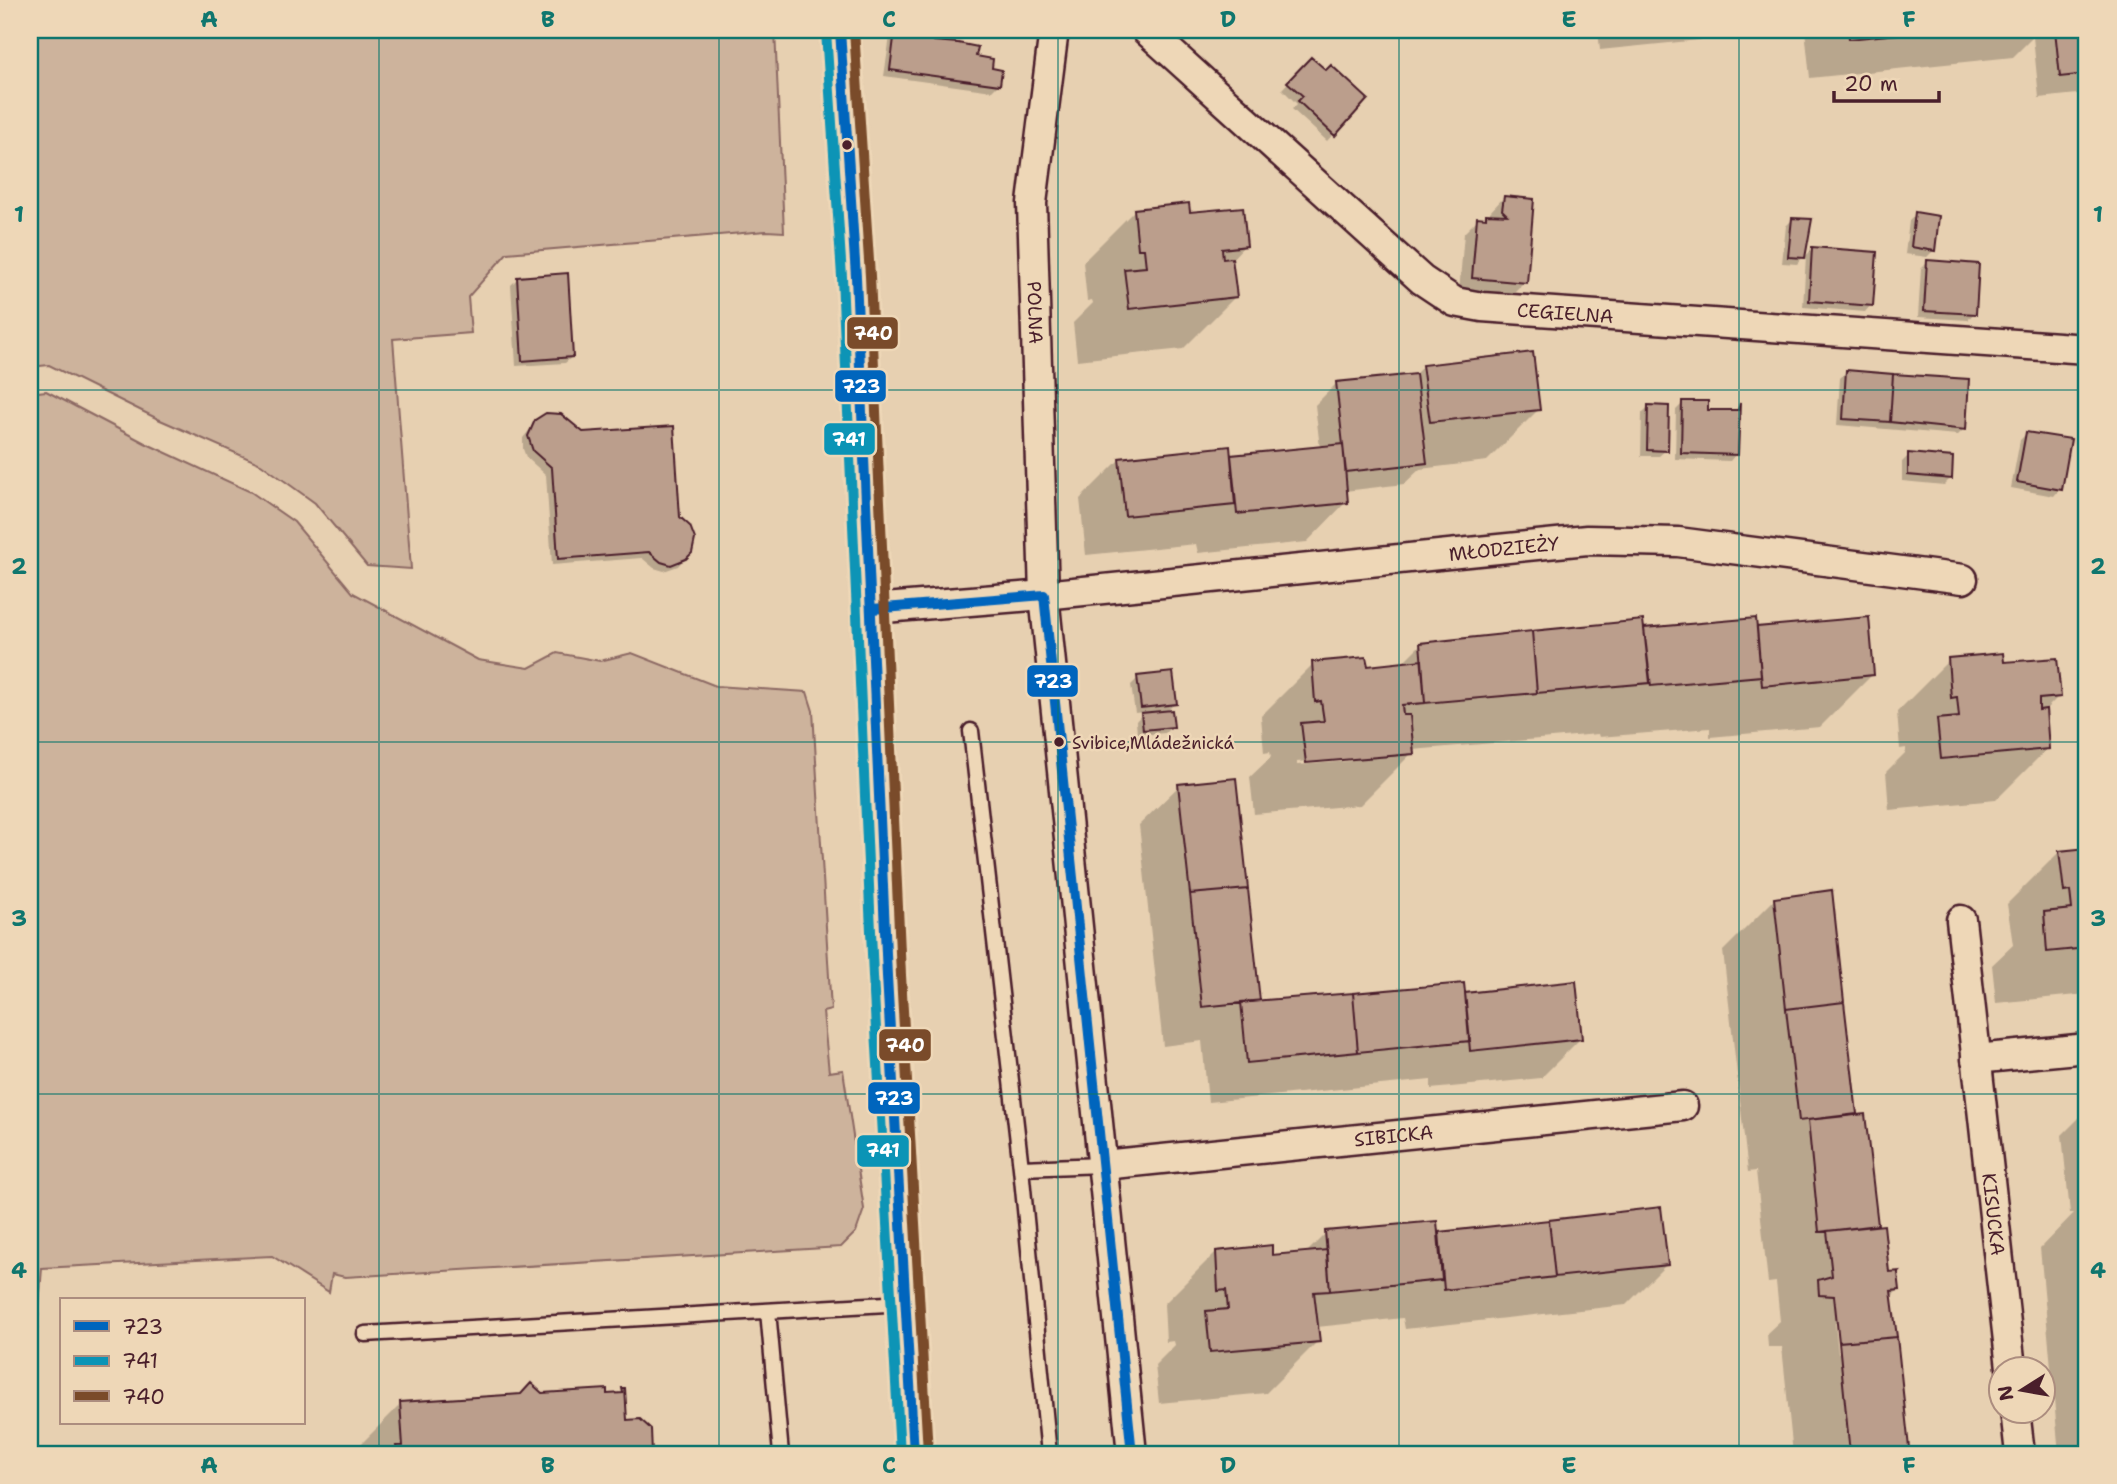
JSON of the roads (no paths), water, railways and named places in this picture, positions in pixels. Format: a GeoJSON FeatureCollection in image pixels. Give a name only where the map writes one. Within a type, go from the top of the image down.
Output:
{"type":"FeatureCollection","features":[{"type":"Feature","properties":{"kind":"street"},"geometry":{"type":"LineString","coordinates":[[840,30],[849,145],[873,609],[890,1056],[914,1454]]}},
{"type":"Feature","properties":{"kind":"street","name":"POLNA"},"geometry":{"type":"LineString","coordinates":[[1054,30],[1032,203],[1044,595],[1132,1454]]}},
{"type":"Feature","properties":{"kind":"street","name":"CEGIELNA"},"geometry":{"type":"LineString","coordinates":[[1146,30],[1422,280],[1455,302],[1496,308],[2087,349]]}},
{"type":"Feature","properties":{"kind":"street","name":"MŁODZIEŻY"},"geometry":{"type":"LineString","coordinates":[[873,609],[1044,595],[1587,540],[1678,542],[1963,579]]}},
{"type":"Feature","properties":{"kind":"street","name":"KISUCKA"},"geometry":{"type":"LineString","coordinates":[[1961,920],[2009,1354]]}},
{"type":"Feature","properties":{"kind":"street"},"geometry":{"type":"LineString","coordinates":[[1976,1059],[2087,1048]]}},
{"type":"Feature","properties":{"kind":"street","name":"SIBICKA"},"geometry":{"type":"LineString","coordinates":[[1103,1165],[1683,1106]]}},
{"type":"Feature","properties":{"kind":"street"},"geometry":{"type":"LineString","coordinates":[[2017,1424],[2020,1454]]}},
{"type":"Feature","properties":{"kind":"lane"},"geometry":{"type":"LineString","coordinates":[[971,731],[1021,1168],[1049,1454]]}},
{"type":"Feature","properties":{"kind":"lane"},"geometry":{"type":"LineString","coordinates":[[1021,1168],[1103,1165]]}},
{"type":"Feature","properties":{"kind":"lane"},"geometry":{"type":"LineString","coordinates":[[365,1334],[904,1303]]}},
{"type":"Feature","properties":{"kind":"lane"},"geometry":{"type":"LineString","coordinates":[[768,1311],[781,1454]]}},
{"type":"Feature","properties":{"kind":"place","name":"Svibice,Mládežnická"},"geometry":{"type":"Point","coordinates":[1059,742]}}]}
